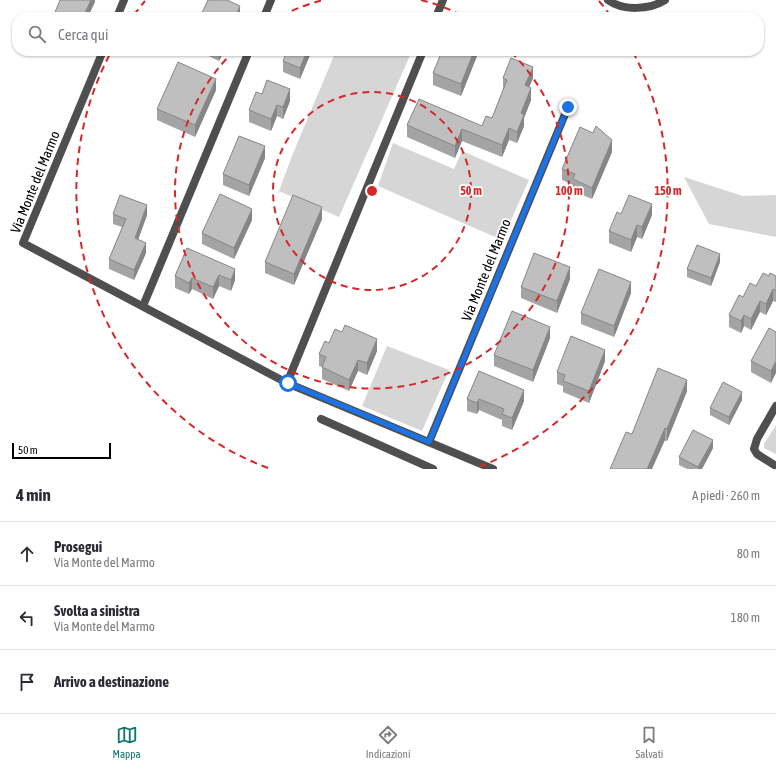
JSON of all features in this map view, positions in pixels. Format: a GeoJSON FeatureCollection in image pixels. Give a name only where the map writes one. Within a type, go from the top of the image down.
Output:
{"type":"FeatureCollection","features":[{"type":"Feature","properties":{"kind":"street"},"geometry":{"type":"LineString","coordinates":[[119,12],[124,0]]}},
{"type":"Feature","properties":{"kind":"street"},"geometry":{"type":"LineString","coordinates":[[266,12],[271,0]]}},
{"type":"Feature","properties":{"kind":"street"},"geometry":{"type":"LineString","coordinates":[[438,12],[443,0]]}},
{"type":"Feature","properties":{"kind":"street"},"geometry":{"type":"LineString","coordinates":[[608,0],[619,5],[637,7],[655,4],[665,0]]}},
{"type":"Feature","properties":{"kind":"street","name":"Via Monte del Marmo"},"geometry":{"type":"LineString","coordinates":[[101,56],[23,243],[288,383],[493,469]]}},
{"type":"Feature","properties":{"kind":"street"},"geometry":{"type":"LineString","coordinates":[[143,306],[247,56]]}},
{"type":"Feature","properties":{"kind":"street"},"geometry":{"type":"LineString","coordinates":[[288,383],[421,56]]}},
{"type":"Feature","properties":{"kind":"street","name":"Via Monte del Marmo"},"geometry":{"type":"LineString","coordinates":[[429,442],[568,107]]}},
{"type":"Feature","properties":{"kind":"street"},"geometry":{"type":"LineString","coordinates":[[776,406],[757,439],[754,451],[759,456],[776,466]]}},
{"type":"Feature","properties":{"kind":"street"},"geometry":{"type":"LineString","coordinates":[[321,419],[433,469]]}},
{"type":"Feature","properties":{"kind":"shaded area"},"geometry":{"type":"Polygon","coordinates":[[[334,56],[410,56],[339,217],[279,191],[334,56]]]}},
{"type":"Feature","properties":{"kind":"shaded area"},"geometry":{"type":"Polygon","coordinates":[[[393,143],[454,169],[462,151],[529,180],[502,240],[378,186],[393,143]]]}},
{"type":"Feature","properties":{"kind":"shaded area"},"geometry":{"type":"Polygon","coordinates":[[[684,177],[743,196],[776,195],[776,237],[709,224],[684,177]]]}},
{"type":"Feature","properties":{"kind":"shaded area"},"geometry":{"type":"Polygon","coordinates":[[[387,346],[449,370],[422,431],[362,406],[387,346]]]}},
{"type":"Feature","properties":{"kind":"shaded area"},"geometry":{"type":"Polygon","coordinates":[[[776,425],[776,454],[764,448],[764,444],[776,425]]]}},
{"type":"Feature","properties":{"kind":"building"},"geometry":{"type":"Polygon","coordinates":[[[60,0],[91,0],[85,12],[55,12],[60,0]]]}},
{"type":"Feature","properties":{"kind":"building"},"geometry":{"type":"Polygon","coordinates":[[[208,0],[227,0],[240,6],[237,12],[202,12],[208,0]]]}},
{"type":"Feature","properties":{"kind":"building"},"geometry":{"type":"Polygon","coordinates":[[[285,56],[305,56],[300,68],[283,61],[285,56]]]}},
{"type":"Feature","properties":{"kind":"building"},"geometry":{"type":"Polygon","coordinates":[[[440,56],[472,56],[461,84],[433,73],[440,56]]]}},
{"type":"Feature","properties":{"kind":"building"},"geometry":{"type":"Polygon","coordinates":[[[511,58],[533,67],[525,85],[531,88],[521,113],[524,115],[517,132],[509,128],[502,145],[462,129],[455,146],[407,125],[419,99],[482,126],[486,116],[492,118],[507,80],[503,78],[511,58]]]}},
{"type":"Feature","properties":{"kind":"building"},"geometry":{"type":"Polygon","coordinates":[[[178,62],[216,79],[195,125],[157,109],[178,62]]]}},
{"type":"Feature","properties":{"kind":"building"},"geometry":{"type":"Polygon","coordinates":[[[267,80],[290,89],[283,107],[277,105],[271,119],[249,110],[256,92],[262,94],[267,80]]]}},
{"type":"Feature","properties":{"kind":"building"},"geometry":{"type":"Polygon","coordinates":[[[596,126],[612,140],[592,188],[573,179],[575,174],[562,169],[580,127],[593,133],[596,126]]]}},
{"type":"Feature","properties":{"kind":"building"},"geometry":{"type":"Polygon","coordinates":[[[239,136],[265,146],[249,185],[223,174],[239,136]]]}},
{"type":"Feature","properties":{"kind":"building"},"geometry":{"type":"Polygon","coordinates":[[[220,194],[252,209],[234,248],[202,233],[220,194]]]}},
{"type":"Feature","properties":{"kind":"building"},"geometry":{"type":"Polygon","coordinates":[[[120,195],[147,205],[135,238],[146,243],[134,270],[109,259],[126,219],[113,214],[120,195]]]}},
{"type":"Feature","properties":{"kind":"building"},"geometry":{"type":"Polygon","coordinates":[[[293,195],[322,207],[294,274],[265,262],[293,195]]]}},
{"type":"Feature","properties":{"kind":"building"},"geometry":{"type":"Polygon","coordinates":[[[629,195],[652,204],[642,227],[637,225],[631,240],[609,231],[617,212],[621,214],[629,195]]]}},
{"type":"Feature","properties":{"kind":"building"},"geometry":{"type":"Polygon","coordinates":[[[697,245],[720,254],[711,278],[687,269],[697,245]]]}},
{"type":"Feature","properties":{"kind":"building"},"geometry":{"type":"Polygon","coordinates":[[[187,248],[235,269],[231,280],[219,275],[213,287],[192,278],[189,283],[175,276],[187,248]]]}},
{"type":"Feature","properties":{"kind":"building"},"geometry":{"type":"Polygon","coordinates":[[[534,253],[570,267],[557,301],[521,287],[534,253]]]}},
{"type":"Feature","properties":{"kind":"building"},"geometry":{"type":"Polygon","coordinates":[[[599,269],[631,282],[614,326],[581,313],[599,269]]]}},
{"type":"Feature","properties":{"kind":"building"},"geometry":{"type":"Polygon","coordinates":[[[763,273],[769,276],[770,273],[776,276],[776,291],[773,289],[766,304],[760,301],[751,319],[744,315],[741,321],[729,315],[739,295],[743,297],[750,283],[756,286],[763,273]]]}},
{"type":"Feature","properties":{"kind":"building"},"geometry":{"type":"Polygon","coordinates":[[[512,311],[550,327],[533,370],[494,355],[512,311]]]}},
{"type":"Feature","properties":{"kind":"building"},"geometry":{"type":"Polygon","coordinates":[[[345,325],[377,339],[367,363],[358,360],[349,380],[322,367],[326,357],[319,354],[325,341],[329,343],[335,329],[342,332],[345,325]]]}},
{"type":"Feature","properties":{"kind":"building"},"geometry":{"type":"Polygon","coordinates":[[[769,328],[776,332],[776,361],[771,371],[751,361],[769,328]]]}},
{"type":"Feature","properties":{"kind":"building"},"geometry":{"type":"Polygon","coordinates":[[[571,336],[605,350],[589,391],[563,381],[565,375],[557,372],[571,336]]]}},
{"type":"Feature","properties":{"kind":"building"},"geometry":{"type":"Polygon","coordinates":[[[658,368],[687,380],[667,429],[665,428],[647,469],[610,469],[626,432],[632,434],[658,368]]]}},
{"type":"Feature","properties":{"kind":"building"},"geometry":{"type":"Polygon","coordinates":[[[479,371],[524,390],[512,418],[502,414],[504,409],[479,399],[477,403],[467,399],[479,371]]]}},
{"type":"Feature","properties":{"kind":"building"},"geometry":{"type":"Polygon","coordinates":[[[723,382],[742,392],[729,417],[710,408],[723,382]]]}},
{"type":"Feature","properties":{"kind":"building"},"geometry":{"type":"Polygon","coordinates":[[[693,430],[713,440],[698,467],[679,457],[693,430]]]}},
{"type":"Feature","properties":{"kind":"route"},"geometry":{"type":"LineString","coordinates":[[288,383],[429,442],[568,107]]}}]}
